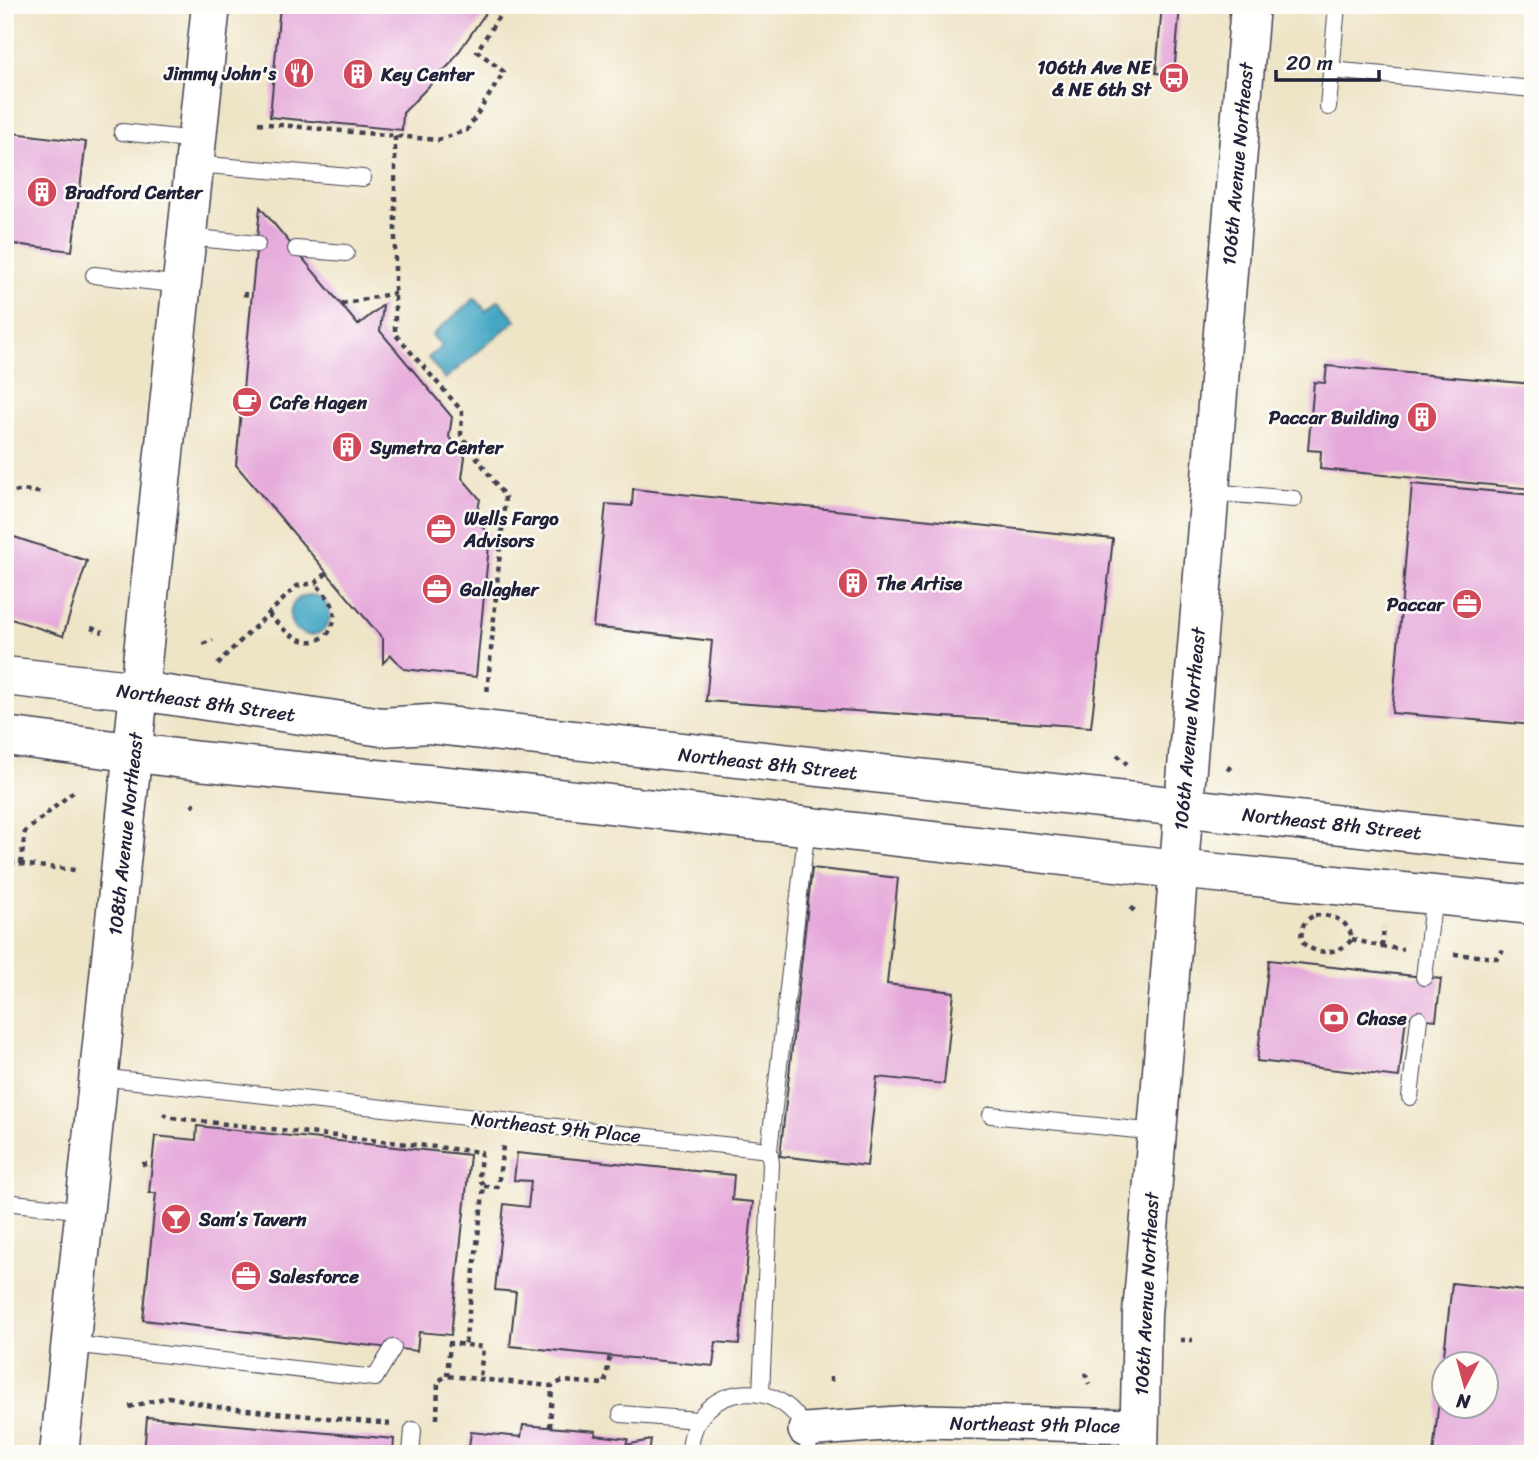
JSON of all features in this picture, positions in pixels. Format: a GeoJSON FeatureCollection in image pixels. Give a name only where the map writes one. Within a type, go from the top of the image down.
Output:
{"type":"FeatureCollection","features":[{"type":"Feature","properties":{"kind":"main road","name":"108th Avenue Northeast"},"geometry":{"type":"LineString","coordinates":[[59,1454],[211,5]]}},
{"type":"Feature","properties":{"kind":"main road","name":"106th Avenue Northeast"},"geometry":{"type":"LineString","coordinates":[[1139,1440],[1142,1314],[1156,1132],[1250,5]]}},
{"type":"Feature","properties":{"kind":"main road","name":"Northeast 8th Street"},"geometry":{"type":"LineString","coordinates":[[5,676],[140,691],[382,727],[429,724],[1533,846]]}},
{"type":"Feature","properties":{"kind":"main road"},"geometry":{"type":"LineString","coordinates":[[5,736],[199,761],[497,791],[1177,869],[1533,905]]}},
{"type":"Feature","properties":{"kind":"street","name":"Northeast 9th Place"},"geometry":{"type":"LineString","coordinates":[[807,1442],[925,1422],[1139,1440]]}},
{"type":"Feature","properties":{"kind":"lane"},"geometry":{"type":"LineString","coordinates":[[1328,107],[1337,5]]}},
{"type":"Feature","properties":{"kind":"lane"},"geometry":{"type":"LineString","coordinates":[[1331,70],[1533,89]]}},
{"type":"Feature","properties":{"kind":"lane"},"geometry":{"type":"LineString","coordinates":[[122,132],[196,152],[363,178]]}},
{"type":"Feature","properties":{"kind":"lane"},"geometry":{"type":"LineString","coordinates":[[187,237],[257,244]]}},
{"type":"Feature","properties":{"kind":"lane"},"geometry":{"type":"LineString","coordinates":[[296,249],[346,253]]}},
{"type":"Feature","properties":{"kind":"lane"},"geometry":{"type":"LineString","coordinates":[[94,275],[182,285]]}},
{"type":"Feature","properties":{"kind":"lane"},"geometry":{"type":"LineString","coordinates":[[1209,492],[1294,499]]}},
{"type":"Feature","properties":{"kind":"lane"},"geometry":{"type":"LineString","coordinates":[[761,1394],[771,1164],[769,1150],[807,827]]}},
{"type":"Feature","properties":{"kind":"lane"},"geometry":{"type":"LineString","coordinates":[[1424,977],[1434,895]]}},
{"type":"Feature","properties":{"kind":"lane"},"geometry":{"type":"LineString","coordinates":[[1410,1097],[1419,1019]]}},
{"type":"Feature","properties":{"kind":"lane","name":"Northeast 9th Place"},"geometry":{"type":"LineString","coordinates":[[99,1077],[769,1150]]}},
{"type":"Feature","properties":{"kind":"lane"},"geometry":{"type":"LineString","coordinates":[[991,1115],[1156,1132]]}},
{"type":"Feature","properties":{"kind":"lane"},"geometry":{"type":"LineString","coordinates":[[5,1202],[85,1211]]}},
{"type":"Feature","properties":{"kind":"lane"},"geometry":{"type":"LineString","coordinates":[[70,1344],[375,1378],[393,1348]]}},
{"type":"Feature","properties":{"kind":"lane"},"geometry":{"type":"LineString","coordinates":[[690,1454],[690,1441],[698,1420],[710,1406],[726,1396],[745,1392],[781,1401],[795,1414],[807,1442]]}},
{"type":"Feature","properties":{"kind":"lane"},"geometry":{"type":"LineString","coordinates":[[621,1414],[698,1420]]}},
{"type":"Feature","properties":{"kind":"lane"},"geometry":{"type":"LineString","coordinates":[[411,1454],[413,1430]]}},
{"type":"Feature","properties":{"kind":"path"},"geometry":{"type":"LineString","coordinates":[[258,123],[438,140],[467,130],[504,72],[477,51],[506,5]]}},
{"type":"Feature","properties":{"kind":"path"},"geometry":{"type":"LineString","coordinates":[[395,136],[395,334],[462,411],[461,435],[505,496],[487,695]]}},
{"type":"Feature","properties":{"kind":"path"},"geometry":{"type":"LineString","coordinates":[[342,304],[395,293]]}},
{"type":"Feature","properties":{"kind":"path"},"geometry":{"type":"LineString","coordinates":[[243,294],[252,295]]}},
{"type":"Feature","properties":{"kind":"path"},"geometry":{"type":"LineString","coordinates":[[5,494],[23,490],[44,492]]}},
{"type":"Feature","properties":{"kind":"path"},"geometry":{"type":"LineString","coordinates":[[218,666],[297,586],[315,583],[327,573]]}},
{"type":"Feature","properties":{"kind":"path"},"geometry":{"type":"LineString","coordinates":[[268,614],[288,633],[299,639],[309,642],[327,636],[331,630],[334,610],[331,601],[315,583]]}},
{"type":"Feature","properties":{"kind":"path"},"geometry":{"type":"LineString","coordinates":[[91,628],[103,632]]}},
{"type":"Feature","properties":{"kind":"path"},"geometry":{"type":"LineString","coordinates":[[203,644],[213,640]]}},
{"type":"Feature","properties":{"kind":"path"},"geometry":{"type":"LineString","coordinates":[[1117,755],[1128,765]]}},
{"type":"Feature","properties":{"kind":"path"},"geometry":{"type":"LineString","coordinates":[[1227,771],[1233,765]]}},
{"type":"Feature","properties":{"kind":"path"},"geometry":{"type":"LineString","coordinates":[[22,864],[25,832],[74,791]]}},
{"type":"Feature","properties":{"kind":"path"},"geometry":{"type":"LineString","coordinates":[[10,863],[75,870]]}},
{"type":"Feature","properties":{"kind":"path"},"geometry":{"type":"LineString","coordinates":[[1131,911],[1136,905]]}},
{"type":"Feature","properties":{"kind":"path"},"geometry":{"type":"LineString","coordinates":[[1326,915],[1311,917],[1303,927],[1301,938],[1308,948],[1335,951],[1346,948],[1352,939],[1382,947],[1415,950]]}},
{"type":"Feature","properties":{"kind":"path"},"geometry":{"type":"LineString","coordinates":[[1454,954],[1497,958],[1503,950]]}},
{"type":"Feature","properties":{"kind":"path"},"geometry":{"type":"LineString","coordinates":[[163,1114],[172,1118],[481,1152],[478,1179],[484,1186],[498,1187],[502,1150]]}},
{"type":"Feature","properties":{"kind":"path"},"geometry":{"type":"LineString","coordinates":[[465,1345],[484,1186]]}},
{"type":"Feature","properties":{"kind":"path"},"geometry":{"type":"LineString","coordinates":[[1180,1340],[1193,1340]]}},
{"type":"Feature","properties":{"kind":"path"},"geometry":{"type":"LineString","coordinates":[[447,1376],[450,1343],[483,1347],[480,1379]]}},
{"type":"Feature","properties":{"kind":"path"},"geometry":{"type":"LineString","coordinates":[[436,1431],[438,1381],[447,1376],[552,1386],[562,1381],[605,1384],[610,1355]]}},
{"type":"Feature","properties":{"kind":"path"},"geometry":{"type":"LineString","coordinates":[[1085,1373],[1089,1384]]}},
{"type":"Feature","properties":{"kind":"path"},"geometry":{"type":"LineString","coordinates":[[831,1377],[831,1386]]}},
{"type":"Feature","properties":{"kind":"path"},"geometry":{"type":"LineString","coordinates":[[550,1427],[552,1386]]}},
{"type":"Feature","properties":{"kind":"path"},"geometry":{"type":"LineString","coordinates":[[129,1407],[169,1397],[216,1407],[390,1424],[413,1430]]}},
{"type":"Feature","properties":{"kind":"water"},"geometry":{"type":"Polygon","coordinates":[[[475,298],[486,311],[499,300],[516,320],[445,379],[428,358],[442,346],[432,335],[475,298]]]}},
{"type":"Feature","properties":{"kind":"water"},"geometry":{"type":"Polygon","coordinates":[[[310,595],[318,596],[324,601],[329,607],[329,623],[324,629],[318,634],[310,635],[302,634],[296,629],[291,623],[290,615],[291,607],[296,601],[302,596],[310,595]]]}},
{"type":"Feature","properties":{"kind":"building","name":"Key Center"},"geometry":{"type":"Polygon","coordinates":[[[280,5],[491,5],[451,63],[403,113],[402,130],[270,117],[280,5]]]}},
{"type":"Feature","properties":{"kind":"building"},"geometry":{"type":"Polygon","coordinates":[[[1162,5],[1180,5],[1174,75],[1156,73],[1162,5]]]}},
{"type":"Feature","properties":{"kind":"building","name":"Bradford Center"},"geometry":{"type":"Polygon","coordinates":[[[5,132],[86,142],[72,251],[5,243],[5,132]]]}},
{"type":"Feature","properties":{"kind":"building","name":"Symetra Center"},"geometry":{"type":"Polygon","coordinates":[[[260,207],[358,325],[383,305],[380,331],[452,417],[449,437],[465,457],[462,478],[480,499],[476,520],[490,535],[476,677],[404,669],[391,655],[383,663],[383,639],[236,465],[260,207]]]}},
{"type":"Feature","properties":{"kind":"building","name":"Paccar Building"},"geometry":{"type":"Polygon","coordinates":[[[1327,366],[1533,384],[1533,489],[1320,469],[1321,451],[1308,450],[1314,382],[1325,383],[1327,366]]]}},
{"type":"Feature","properties":{"kind":"building","name":"Paccar"},"geometry":{"type":"Polygon","coordinates":[[[1412,484],[1533,495],[1533,725],[1392,713],[1412,484]]]}},
{"type":"Feature","properties":{"kind":"building","name":"The Artise"},"geometry":{"type":"Polygon","coordinates":[[[633,489],[1113,539],[1091,727],[706,701],[712,641],[593,627],[606,504],[632,506],[633,489]]]}},
{"type":"Feature","properties":{"kind":"building"},"geometry":{"type":"Polygon","coordinates":[[[5,534],[87,561],[63,636],[5,617],[5,534]]]}},
{"type":"Feature","properties":{"kind":"building"},"geometry":{"type":"Polygon","coordinates":[[[5,845],[12,846],[7,888],[5,888],[5,845]]]}},
{"type":"Feature","properties":{"kind":"building"},"geometry":{"type":"Polygon","coordinates":[[[812,868],[898,878],[887,984],[954,992],[944,1084],[877,1077],[867,1166],[780,1156],[812,868]]]}},
{"type":"Feature","properties":{"kind":"building","name":"Chase"},"geometry":{"type":"Polygon","coordinates":[[[1269,960],[1441,979],[1436,1020],[1406,1017],[1399,1077],[1257,1061],[1269,960]]]}},
{"type":"Feature","properties":{"kind":"building"},"geometry":{"type":"Polygon","coordinates":[[[197,1126],[470,1155],[451,1335],[419,1332],[417,1351],[143,1320],[156,1193],[149,1193],[155,1136],[196,1140],[197,1126]]]}},
{"type":"Feature","properties":{"kind":"building"},"geometry":{"type":"Polygon","coordinates":[[[517,1153],[734,1175],[732,1200],[753,1202],[739,1344],[716,1342],[713,1366],[510,1346],[516,1292],[495,1290],[504,1204],[528,1207],[531,1181],[514,1180],[517,1153]]]}},
{"type":"Feature","properties":{"kind":"building"},"geometry":{"type":"Polygon","coordinates":[[[1452,1283],[1533,1292],[1533,1454],[1433,1454],[1437,1420],[1500,1420],[1500,1350],[1445,1350],[1452,1283]]]}},
{"type":"Feature","properties":{"kind":"building"},"geometry":{"type":"Polygon","coordinates":[[[5,1284],[9,1284],[11,1335],[5,1333],[5,1284]]]}},
{"type":"Feature","properties":{"kind":"building"},"geometry":{"type":"Polygon","coordinates":[[[147,1417],[394,1439],[393,1454],[144,1454],[147,1417]]]}},
{"type":"Feature","properties":{"kind":"building"},"geometry":{"type":"Polygon","coordinates":[[[523,1425],[596,1431],[595,1435],[628,1439],[626,1445],[651,1440],[649,1454],[468,1454],[471,1432],[521,1437],[523,1425]]]}},
{"type":"Feature","properties":{"kind":"place","name":"Jimmy John's"},"geometry":{"type":"Point","coordinates":[299,73]}},
{"type":"Feature","properties":{"kind":"place","name":"Key Center"},"geometry":{"type":"Point","coordinates":[358,74]}},
{"type":"Feature","properties":{"kind":"place","name":"106th Ave NE & NE 6th St"},"geometry":{"type":"Point","coordinates":[1174,78]}},
{"type":"Feature","properties":{"kind":"place","name":"Bradford Center"},"geometry":{"type":"Point","coordinates":[42,192]}},
{"type":"Feature","properties":{"kind":"place","name":"Cafe Hagen"},"geometry":{"type":"Point","coordinates":[247,402]}},
{"type":"Feature","properties":{"kind":"place","name":"Paccar Building"},"geometry":{"type":"Point","coordinates":[1422,417]}},
{"type":"Feature","properties":{"kind":"place","name":"Symetra Center"},"geometry":{"type":"Point","coordinates":[347,447]}},
{"type":"Feature","properties":{"kind":"place","name":"Wells Fargo Advisors"},"geometry":{"type":"Point","coordinates":[441,529]}},
{"type":"Feature","properties":{"kind":"place","name":"The Artise"},"geometry":{"type":"Point","coordinates":[853,583]}},
{"type":"Feature","properties":{"kind":"place","name":"Gallagher"},"geometry":{"type":"Point","coordinates":[437,589]}},
{"type":"Feature","properties":{"kind":"place","name":"Paccar"},"geometry":{"type":"Point","coordinates":[1467,604]}},
{"type":"Feature","properties":{"kind":"place","name":"Chase"},"geometry":{"type":"Point","coordinates":[1334,1018]}},
{"type":"Feature","properties":{"kind":"place","name":"Sam’s Tavern"},"geometry":{"type":"Point","coordinates":[176,1219]}},
{"type":"Feature","properties":{"kind":"place","name":"Salesforce"},"geometry":{"type":"Point","coordinates":[246,1276]}}]}
